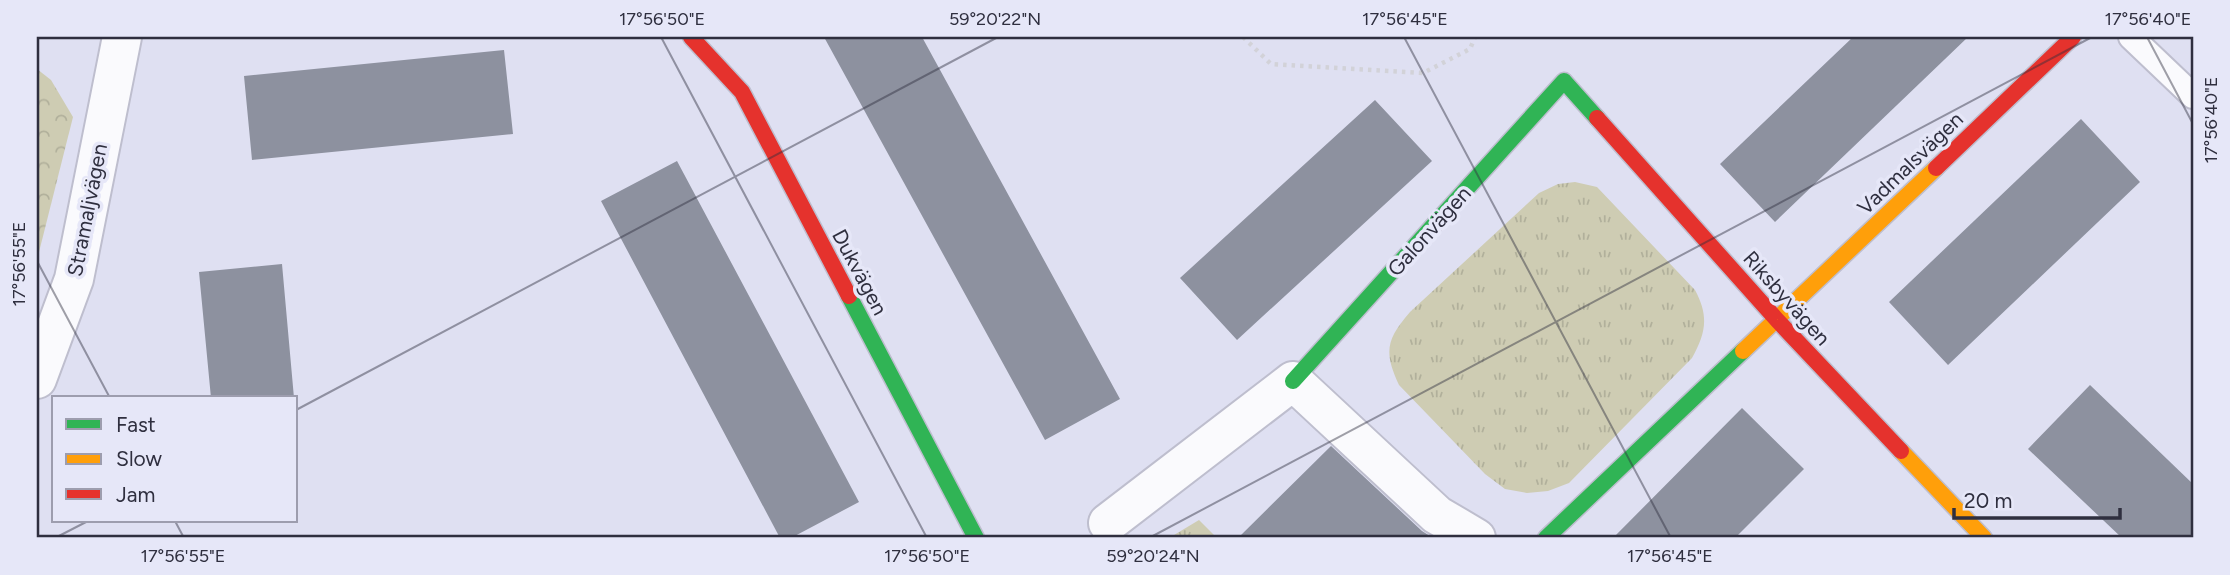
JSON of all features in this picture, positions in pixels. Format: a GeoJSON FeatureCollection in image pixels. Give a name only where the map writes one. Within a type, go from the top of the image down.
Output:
{"type":"FeatureCollection","features":[{"type":"Feature","properties":{"kind":"street","name":"Stramaljvägen"},"geometry":{"type":"LineString","coordinates":[[37,379],[74,279],[122,37]]}},
{"type":"Feature","properties":{"kind":"street","name":"Dukvägen"},"geometry":{"type":"LineString","coordinates":[[691,37],[742,92],[976,538]]}},
{"type":"Feature","properties":{"kind":"street","name":"Vadmalsvägen"},"geometry":{"type":"LineString","coordinates":[[1777,320],[2073,37]]}},
{"type":"Feature","properties":{"kind":"street","name":"Riksbyvägen"},"geometry":{"type":"LineString","coordinates":[[1564,81],[1777,320],[1984,538]]}},
{"type":"Feature","properties":{"kind":"street","name":"Galonvägen"},"geometry":{"type":"LineString","coordinates":[[1108,523],[1293,381],[1564,81]]}},
{"type":"Feature","properties":{"kind":"street"},"geometry":{"type":"LineString","coordinates":[[1546,538],[1777,320]]}},
{"type":"Feature","properties":{"kind":"street"},"geometry":{"type":"LineString","coordinates":[[1293,381],[1437,515],[1476,538]]}},
{"type":"Feature","properties":{"kind":"lane"},"geometry":{"type":"LineString","coordinates":[[2131,37],[2193,96]]}},
{"type":"Feature","properties":{"kind":"path"},"geometry":{"type":"LineString","coordinates":[[1243,37],[1270,64],[1423,73],[1470,49],[1475,37]]}},
{"type":"Feature","properties":{"kind":"green space"},"geometry":{"type":"Polygon","coordinates":[[[37,69],[51,80],[73,117],[37,260],[37,69]]]}},
{"type":"Feature","properties":{"kind":"green space"},"geometry":{"type":"Polygon","coordinates":[[[1575,182],[1597,187],[1695,290],[1704,316],[1703,332],[1692,358],[1569,483],[1548,491],[1527,493],[1505,489],[1485,474],[1399,385],[1391,363],[1390,346],[1396,330],[1410,312],[1539,193],[1558,184],[1575,182]]]}},
{"type":"Feature","properties":{"kind":"green space"},"geometry":{"type":"Polygon","coordinates":[[[1199,520],[1217,538],[1169,538],[1199,520]]]}},
{"type":"Feature","properties":{"kind":"building"},"geometry":{"type":"Polygon","coordinates":[[[824,37],[922,37],[1120,399],[1045,440],[824,37]]]}},
{"type":"Feature","properties":{"kind":"building"},"geometry":{"type":"Polygon","coordinates":[[[1853,37],[1968,37],[1775,222],[1720,164],[1853,37]]]}},
{"type":"Feature","properties":{"kind":"building"},"geometry":{"type":"Polygon","coordinates":[[[504,50],[513,134],[252,160],[244,76],[504,50]]]}},
{"type":"Feature","properties":{"kind":"building"},"geometry":{"type":"Polygon","coordinates":[[[1375,100],[1432,161],[1237,340],[1180,278],[1375,100]]]}},
{"type":"Feature","properties":{"kind":"building"},"geometry":{"type":"Polygon","coordinates":[[[2081,119],[2140,182],[1948,365],[1889,302],[2081,119]]]}},
{"type":"Feature","properties":{"kind":"building"},"geometry":{"type":"Polygon","coordinates":[[[677,161],[859,502],[791,538],[780,538],[601,201],[677,161]]]}},
{"type":"Feature","properties":{"kind":"building"},"geometry":{"type":"Polygon","coordinates":[[[282,264],[294,396],[211,396],[199,272],[282,264]]]}},
{"type":"Feature","properties":{"kind":"building"},"geometry":{"type":"Polygon","coordinates":[[[2090,385],[2193,484],[2193,538],[2122,538],[2028,449],[2090,385]]]}},
{"type":"Feature","properties":{"kind":"building"},"geometry":{"type":"Polygon","coordinates":[[[1742,408],[1804,469],[1735,538],[1613,538],[1742,408]]]}},
{"type":"Feature","properties":{"kind":"building"},"geometry":{"type":"Polygon","coordinates":[[[1331,446],[1422,531],[1433,538],[1238,538],[1331,446]]]}},
{"type":"Feature","properties":{"kind":"traffic: fast"},"geometry":{"type":"LineString","coordinates":[[1293,381],[1564,81],[1597,118]]}},
{"type":"Feature","properties":{"kind":"traffic: fast"},"geometry":{"type":"LineString","coordinates":[[849,296],[976,538]]}},
{"type":"Feature","properties":{"kind":"traffic: fast"},"geometry":{"type":"LineString","coordinates":[[1546,538],[1743,351]]}},
{"type":"Feature","properties":{"kind":"traffic: slow"},"geometry":{"type":"LineString","coordinates":[[1743,351],[1936,168]]}},
{"type":"Feature","properties":{"kind":"traffic: slow"},"geometry":{"type":"LineString","coordinates":[[1901,451],[1984,538]]}},
{"type":"Feature","properties":{"kind":"traffic: jam"},"geometry":{"type":"LineString","coordinates":[[691,37],[742,92],[849,296]]}},
{"type":"Feature","properties":{"kind":"traffic: jam"},"geometry":{"type":"LineString","coordinates":[[1936,168],[2073,37]]}},
{"type":"Feature","properties":{"kind":"traffic: jam"},"geometry":{"type":"LineString","coordinates":[[1597,118],[1777,320],[1901,451]]}}]}
